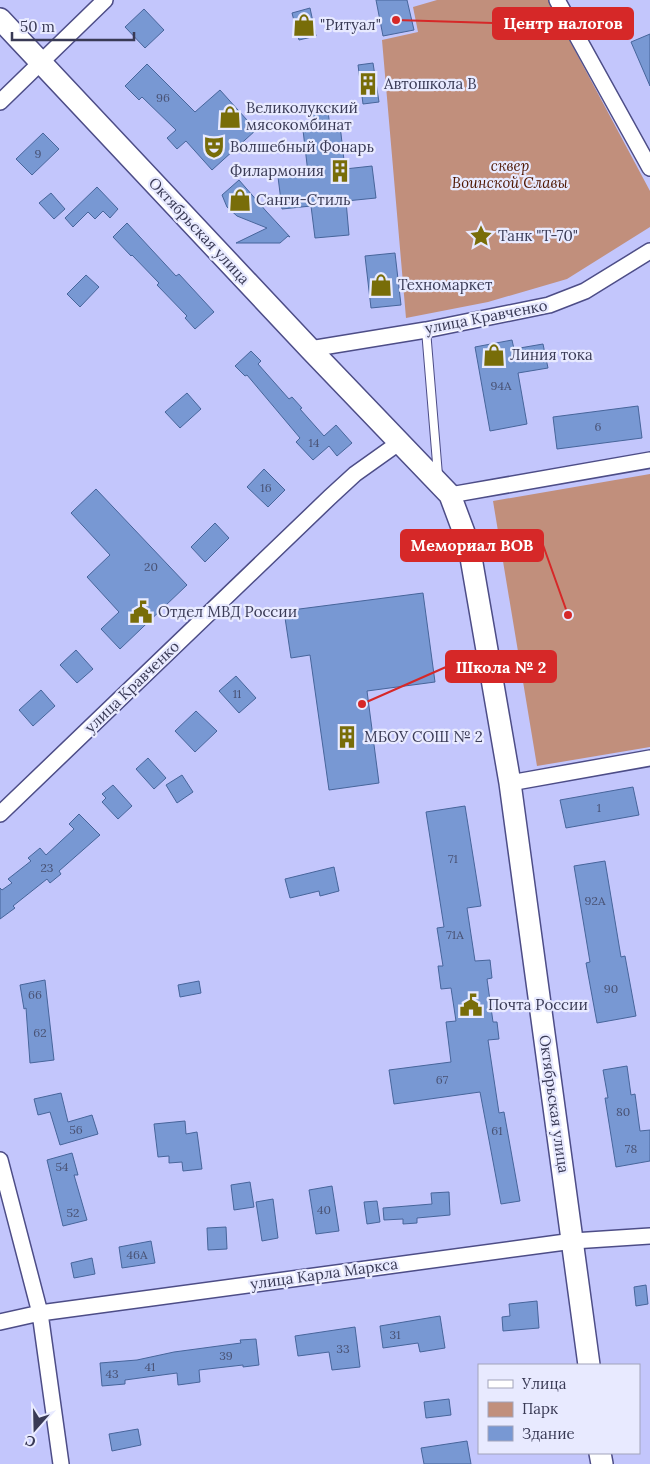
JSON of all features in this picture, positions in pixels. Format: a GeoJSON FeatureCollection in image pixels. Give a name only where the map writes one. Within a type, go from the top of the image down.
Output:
{"type":"FeatureCollection","features":[{"type":"Feature","properties":{"kind":"main road","name":"Октябрьская улица"},"geometry":{"type":"LineString","coordinates":[[0,19],[444,489],[469,546],[510,783],[589,1364]]}},
{"type":"Feature","properties":{"kind":"street"},"geometry":{"type":"LineString","coordinates":[[0,102],[105,0]]}},
{"type":"Feature","properties":{"kind":"street"},"geometry":{"type":"LineString","coordinates":[[557,0],[650,168]]}},
{"type":"Feature","properties":{"kind":"street","name":"улица Кравченко"},"geometry":{"type":"LineString","coordinates":[[310,349],[426,330],[549,306],[584,291],[650,251]]}},
{"type":"Feature","properties":{"kind":"street","name":"улица Кравченко"},"geometry":{"type":"LineString","coordinates":[[0,814],[330,496],[355,474],[400,442]]}},
{"type":"Feature","properties":{"kind":"street"},"geometry":{"type":"LineString","coordinates":[[444,489],[650,460]]}},
{"type":"Feature","properties":{"kind":"street"},"geometry":{"type":"LineString","coordinates":[[510,783],[650,758]]}},
{"type":"Feature","properties":{"kind":"street"},"geometry":{"type":"LineString","coordinates":[[0,1160],[40,1313],[60,1464]]}},
{"type":"Feature","properties":{"kind":"street","name":"улица Карла Маркса"},"geometry":{"type":"LineString","coordinates":[[0,1322],[40,1313],[573,1241],[650,1236]]}},
{"type":"Feature","properties":{"kind":"lane"},"geometry":{"type":"LineString","coordinates":[[426,330],[444,489]]}},
{"type":"Feature","properties":{"kind":"green space","name":"сквер Воинской Славы"},"geometry":{"type":"Polygon","coordinates":[[[437,0],[548,0],[650,191],[650,227],[567,279],[488,302],[406,318],[382,40],[418,32],[413,7],[437,0]]]}},
{"type":"Feature","properties":{"kind":"green space"},"geometry":{"type":"Polygon","coordinates":[[[650,474],[650,747],[537,766],[493,501],[650,474]]]}},
{"type":"Feature","properties":{"kind":"building"},"geometry":{"type":"Polygon","coordinates":[[[376,0],[407,0],[414,30],[383,36],[376,0]]]}},
{"type":"Feature","properties":{"kind":"building","name":"\"Ритуал\""},"geometry":{"type":"Polygon","coordinates":[[[310,8],[316,36],[299,40],[292,13],[310,8]]]}},
{"type":"Feature","properties":{"kind":"building"},"geometry":{"type":"Polygon","coordinates":[[[144,9],[164,30],[145,48],[125,27],[144,9]]]}},
{"type":"Feature","properties":{"kind":"building"},"geometry":{"type":"Polygon","coordinates":[[[650,34],[650,86],[631,42],[650,34]]]}},
{"type":"Feature","properties":{"kind":"building","name":"Автошкола В"},"geometry":{"type":"Polygon","coordinates":[[[373,63],[379,102],[363,104],[358,65],[373,63]]]}},
{"type":"Feature","properties":{"kind":"building"},"geometry":{"type":"Polygon","coordinates":[[[147,64],[195,112],[220,90],[256,130],[212,170],[186,141],[177,149],[167,138],[176,130],[142,97],[139,100],[125,86],[147,64]]]}},
{"type":"Feature","properties":{"kind":"building","name":"Филармония"},"geometry":{"type":"Polygon","coordinates":[[[327,105],[330,126],[340,125],[345,169],[372,166],[376,198],[346,201],[349,235],[315,238],[311,206],[282,209],[278,177],[308,173],[303,130],[313,129],[310,107],[327,105]]]}},
{"type":"Feature","properties":{"kind":"building"},"geometry":{"type":"Polygon","coordinates":[[[43,133],[59,149],[32,175],[16,159],[43,133]]]}},
{"type":"Feature","properties":{"kind":"building"},"geometry":{"type":"Polygon","coordinates":[[[239,180],[290,237],[288,236],[280,243],[236,243],[267,228],[237,216],[227,207],[222,195],[239,180]]]}},
{"type":"Feature","properties":{"kind":"building"},"geometry":{"type":"Polygon","coordinates":[[[97,187],[118,209],[110,218],[103,211],[95,219],[88,212],[73,227],[65,218],[97,187]]]}},
{"type":"Feature","properties":{"kind":"building"},"geometry":{"type":"Polygon","coordinates":[[[51,193],[65,209],[54,219],[39,203],[51,193]]]}},
{"type":"Feature","properties":{"kind":"building"},"geometry":{"type":"Polygon","coordinates":[[[127,223],[176,276],[179,274],[214,312],[195,329],[185,318],[187,316],[157,285],[159,283],[113,237],[127,223]]]}},
{"type":"Feature","properties":{"kind":"building"},"geometry":{"type":"Polygon","coordinates":[[[395,253],[401,305],[371,308],[365,256],[395,253]]]}},
{"type":"Feature","properties":{"kind":"building"},"geometry":{"type":"Polygon","coordinates":[[[86,275],[99,287],[80,307],[67,294],[86,275]]]}},
{"type":"Feature","properties":{"kind":"building"},"geometry":{"type":"Polygon","coordinates":[[[512,340],[514,349],[543,344],[548,368],[518,373],[527,424],[490,431],[475,347],[512,340]]]}},
{"type":"Feature","properties":{"kind":"building"},"geometry":{"type":"Polygon","coordinates":[[[251,351],[261,361],[258,364],[289,399],[292,397],[324,436],[336,425],[352,443],[337,456],[329,446],[313,460],[296,442],[300,438],[247,375],[245,376],[235,366],[251,351]]]}},
{"type":"Feature","properties":{"kind":"building"},"geometry":{"type":"Polygon","coordinates":[[[187,393],[201,409],[180,428],[165,412],[187,393]]]}},
{"type":"Feature","properties":{"kind":"building"},"geometry":{"type":"Polygon","coordinates":[[[638,406],[642,438],[557,449],[553,417],[638,406]]]}},
{"type":"Feature","properties":{"kind":"building"},"geometry":{"type":"Polygon","coordinates":[[[264,469],[285,490],[268,507],[247,487],[264,469]]]}},
{"type":"Feature","properties":{"kind":"building"},"geometry":{"type":"Polygon","coordinates":[[[96,489],[187,585],[120,649],[101,629],[119,612],[87,577],[110,555],[71,513],[96,489]]]}},
{"type":"Feature","properties":{"kind":"building"},"geometry":{"type":"Polygon","coordinates":[[[215,523],[229,538],[205,562],[191,547],[215,523]]]}},
{"type":"Feature","properties":{"kind":"building","name":"МБОУ СОШ № 2"},"geometry":{"type":"Polygon","coordinates":[[[423,593],[435,682],[367,691],[379,783],[329,790],[310,655],[291,658],[284,611],[423,593]]]}},
{"type":"Feature","properties":{"kind":"building"},"geometry":{"type":"Polygon","coordinates":[[[76,650],[93,669],[77,683],[60,665],[76,650]]]}},
{"type":"Feature","properties":{"kind":"building"},"geometry":{"type":"Polygon","coordinates":[[[236,676],[256,698],[239,713],[219,691],[236,676]]]}},
{"type":"Feature","properties":{"kind":"building"},"geometry":{"type":"Polygon","coordinates":[[[41,690],[55,706],[33,726],[19,710],[41,690]]]}},
{"type":"Feature","properties":{"kind":"building"},"geometry":{"type":"Polygon","coordinates":[[[196,711],[217,731],[195,752],[175,731],[196,711]]]}},
{"type":"Feature","properties":{"kind":"building"},"geometry":{"type":"Polygon","coordinates":[[[148,758],[166,778],[154,789],[136,769],[148,758]]]}},
{"type":"Feature","properties":{"kind":"building"},"geometry":{"type":"Polygon","coordinates":[[[182,775],[193,792],[177,803],[166,785],[182,775]]]}},
{"type":"Feature","properties":{"kind":"building"},"geometry":{"type":"Polygon","coordinates":[[[113,785],[132,806],[118,819],[102,802],[106,798],[102,794],[113,785]]]}},
{"type":"Feature","properties":{"kind":"building"},"geometry":{"type":"Polygon","coordinates":[[[633,787],[639,815],[566,828],[560,800],[633,787]]]}},
{"type":"Feature","properties":{"kind":"building"},"geometry":{"type":"Polygon","coordinates":[[[465,806],[481,906],[467,908],[475,961],[490,960],[492,978],[487,979],[493,1022],[497,1022],[499,1039],[488,1040],[499,1113],[504,1112],[520,1201],[501,1204],[480,1092],[394,1104],[389,1070],[451,1062],[446,1022],[456,1021],[451,988],[441,989],[438,966],[443,966],[437,928],[444,927],[426,812],[465,806]]]}},
{"type":"Feature","properties":{"kind":"building"},"geometry":{"type":"Polygon","coordinates":[[[79,814],[100,835],[59,871],[61,874],[50,883],[47,879],[0,919],[0,888],[2,890],[12,883],[8,879],[31,861],[28,858],[40,848],[46,855],[74,829],[69,824],[79,814]]]}},
{"type":"Feature","properties":{"kind":"building"},"geometry":{"type":"Polygon","coordinates":[[[605,861],[621,957],[625,956],[636,1016],[597,1023],[586,963],[590,962],[574,866],[605,861]]]}},
{"type":"Feature","properties":{"kind":"building"},"geometry":{"type":"Polygon","coordinates":[[[334,867],[339,891],[320,896],[319,891],[290,898],[285,879],[334,867]]]}},
{"type":"Feature","properties":{"kind":"building"},"geometry":{"type":"Polygon","coordinates":[[[45,980],[54,1060],[30,1063],[26,1008],[24,1009],[20,985],[45,980]]]}},
{"type":"Feature","properties":{"kind":"building"},"geometry":{"type":"Polygon","coordinates":[[[199,981],[201,993],[180,997],[178,985],[199,981]]]}},
{"type":"Feature","properties":{"kind":"building"},"geometry":{"type":"Polygon","coordinates":[[[627,1066],[631,1095],[635,1094],[640,1131],[650,1130],[650,1161],[616,1167],[605,1098],[608,1098],[603,1070],[627,1066]]]}},
{"type":"Feature","properties":{"kind":"building"},"geometry":{"type":"Polygon","coordinates":[[[61,1093],[68,1122],[92,1115],[98,1134],[60,1145],[50,1112],[38,1115],[34,1099],[61,1093]]]}},
{"type":"Feature","properties":{"kind":"building"},"geometry":{"type":"Polygon","coordinates":[[[185,1121],[186,1134],[197,1132],[202,1169],[183,1171],[182,1162],[169,1163],[169,1156],[158,1157],[154,1124],[185,1121]]]}},
{"type":"Feature","properties":{"kind":"building"},"geometry":{"type":"Polygon","coordinates":[[[72,1153],[78,1175],[74,1175],[87,1220],[63,1226],[47,1160],[72,1153]]]}},
{"type":"Feature","properties":{"kind":"building"},"geometry":{"type":"Polygon","coordinates":[[[250,1182],[254,1207],[234,1210],[231,1185],[250,1182]]]}},
{"type":"Feature","properties":{"kind":"building"},"geometry":{"type":"Polygon","coordinates":[[[332,1186],[339,1231],[316,1234],[309,1190],[332,1186]]]}},
{"type":"Feature","properties":{"kind":"building"},"geometry":{"type":"Polygon","coordinates":[[[449,1192],[450,1215],[417,1218],[417,1223],[403,1224],[403,1219],[384,1220],[383,1208],[432,1204],[431,1193],[449,1192]]]}},
{"type":"Feature","properties":{"kind":"building"},"geometry":{"type":"Polygon","coordinates":[[[273,1199],[278,1238],[262,1241],[256,1202],[273,1199]]]}},
{"type":"Feature","properties":{"kind":"building"},"geometry":{"type":"Polygon","coordinates":[[[377,1201],[380,1222],[367,1224],[364,1202],[377,1201]]]}},
{"type":"Feature","properties":{"kind":"building"},"geometry":{"type":"Polygon","coordinates":[[[226,1227],[227,1249],[208,1250],[207,1228],[226,1227]]]}},
{"type":"Feature","properties":{"kind":"building"},"geometry":{"type":"Polygon","coordinates":[[[151,1241],[155,1263],[122,1268],[119,1247],[151,1241]]]}},
{"type":"Feature","properties":{"kind":"building"},"geometry":{"type":"Polygon","coordinates":[[[92,1258],[95,1274],[74,1278],[71,1263],[92,1258]]]}},
{"type":"Feature","properties":{"kind":"building"},"geometry":{"type":"Polygon","coordinates":[[[646,1285],[648,1304],[636,1306],[634,1287],[646,1285]]]}},
{"type":"Feature","properties":{"kind":"building"},"geometry":{"type":"Polygon","coordinates":[[[537,1301],[539,1328],[503,1331],[502,1317],[510,1316],[509,1304],[537,1301]]]}},
{"type":"Feature","properties":{"kind":"building"},"geometry":{"type":"Polygon","coordinates":[[[440,1316],[445,1348],[420,1352],[418,1343],[383,1348],[380,1326],[440,1316]]]}},
{"type":"Feature","properties":{"kind":"building"},"geometry":{"type":"Polygon","coordinates":[[[355,1327],[360,1367],[332,1370],[329,1352],[298,1356],[295,1336],[355,1327]]]}},
{"type":"Feature","properties":{"kind":"building"},"geometry":{"type":"Polygon","coordinates":[[[256,1339],[259,1365],[199,1370],[200,1382],[178,1385],[177,1373],[125,1380],[125,1384],[102,1386],[100,1363],[137,1360],[174,1352],[241,1343],[240,1340],[256,1339]]]}},
{"type":"Feature","properties":{"kind":"building"},"geometry":{"type":"Polygon","coordinates":[[[449,1399],[451,1415],[426,1418],[424,1402],[449,1399]]]}},
{"type":"Feature","properties":{"kind":"building"},"geometry":{"type":"Polygon","coordinates":[[[138,1429],[141,1445],[112,1451],[109,1434],[138,1429]]]}},
{"type":"Feature","properties":{"kind":"building"},"geometry":{"type":"Polygon","coordinates":[[[467,1441],[471,1464],[424,1464],[421,1448],[467,1441]]]}},
{"type":"Feature","properties":{"kind":"place","name":"Центр налогов"},"geometry":{"type":"Point","coordinates":[396,20]}},
{"type":"Feature","properties":{"kind":"place","name":"\"Ритуал\""},"geometry":{"type":"Point","coordinates":[304,25]}},
{"type":"Feature","properties":{"kind":"place","name":"Автошкола В"},"geometry":{"type":"Point","coordinates":[368,84]}},
{"type":"Feature","properties":{"kind":"place","name":"Великолукский мясокомбинат"},"geometry":{"type":"Point","coordinates":[230,117]}},
{"type":"Feature","properties":{"kind":"place","name":"Волшебный Фонарь"},"geometry":{"type":"Point","coordinates":[214,147]}},
{"type":"Feature","properties":{"kind":"place","name":"Филармония"},"geometry":{"type":"Point","coordinates":[340,171]}},
{"type":"Feature","properties":{"kind":"place","name":"Санги-Стиль"},"geometry":{"type":"Point","coordinates":[240,200]}},
{"type":"Feature","properties":{"kind":"place","name":"Танк \"Т-70\""},"geometry":{"type":"Point","coordinates":[481,236]}},
{"type":"Feature","properties":{"kind":"place","name":"Техномаркет"},"geometry":{"type":"Point","coordinates":[381,285]}},
{"type":"Feature","properties":{"kind":"place","name":"Линия тока"},"geometry":{"type":"Point","coordinates":[494,355]}},
{"type":"Feature","properties":{"kind":"place","name":"Отдел МВД России"},"geometry":{"type":"Point","coordinates":[141,612]}},
{"type":"Feature","properties":{"kind":"place","name":"Мемориал ВОВ"},"geometry":{"type":"Point","coordinates":[568,615]}},
{"type":"Feature","properties":{"kind":"place","name":"Школа № 2"},"geometry":{"type":"Point","coordinates":[362,704]}},
{"type":"Feature","properties":{"kind":"place","name":"МБОУ СОШ № 2"},"geometry":{"type":"Point","coordinates":[347,737]}},
{"type":"Feature","properties":{"kind":"place","name":"Почта России"},"geometry":{"type":"Point","coordinates":[471,1005]}}]}
